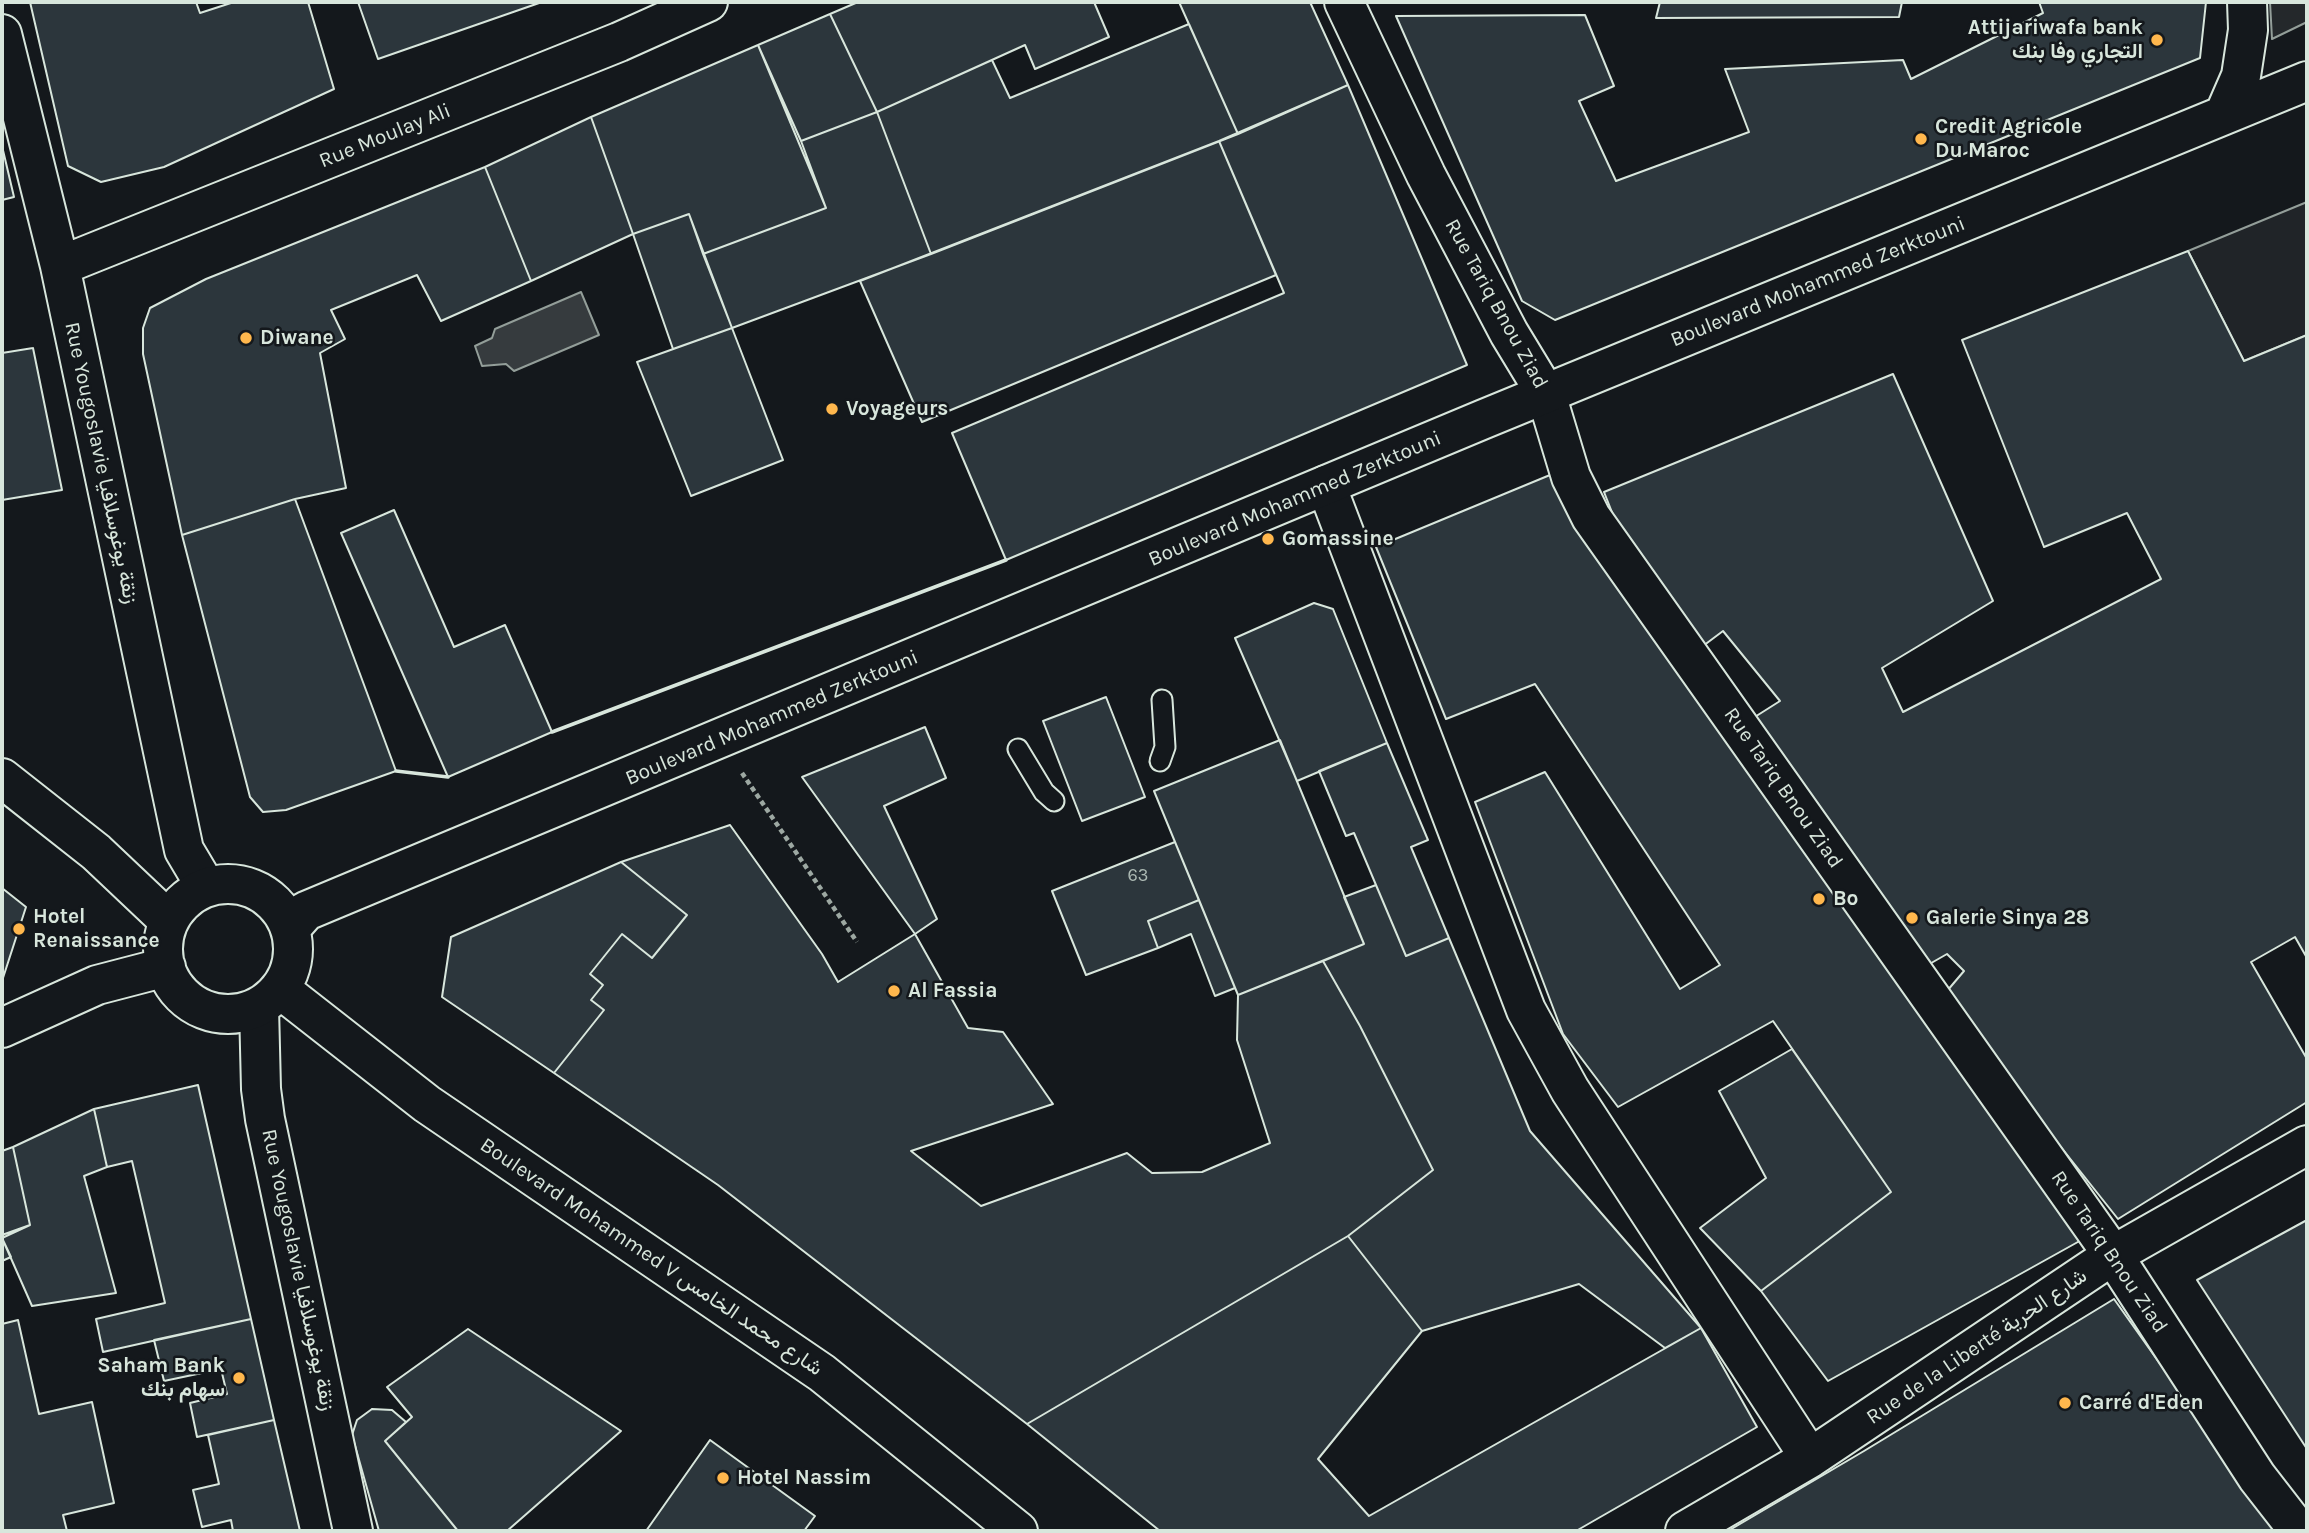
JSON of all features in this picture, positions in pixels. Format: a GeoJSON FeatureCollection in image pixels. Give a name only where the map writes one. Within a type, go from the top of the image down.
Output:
{"type":"FeatureCollection","features":[{"type":"Feature","properties":{"kind":"street","name":"Rue Moulay Ali"},"geometry":{"type":"LineString","coordinates":[[60,266],[619,42],[708,2]]}},
{"type":"Feature","properties":{"kind":"street","name":"Rue Tariq Bnou Ziad"},"geometry":{"type":"LineString","coordinates":[[1343,2],[1426,175],[1509,333],[1546,394],[1571,477],[1591,517],[2113,1255],[2257,1477],[2300,1531]]}},
{"type":"Feature","properties":{"kind":"street"},"geometry":{"type":"LineString","coordinates":[[2224,115],[2241,76],[2248,30],[2247,2]]}},
{"type":"Feature","properties":{"kind":"street","name":"Rue Yougoslavie زنقة يوغوسلافيا"},"geometry":{"type":"LineString","coordinates":[[2,34],[60,266],[184,850],[206,887]]}},
{"type":"Feature","properties":{"kind":"street","name":"Boulevard Mohammed Zerktouni"},"geometry":{"type":"LineString","coordinates":[[290,929],[306,911],[720,741],[1326,485],[2307,81]]}},
{"type":"Feature","properties":{"kind":"street"},"geometry":{"type":"LineString","coordinates":[[1326,485],[1526,1010],[1570,1090],[1810,1458]]}},
{"type":"Feature","properties":{"kind":"street"},"geometry":{"type":"LineString","coordinates":[[2,778],[96,852],[169,920]]}},
{"type":"Feature","properties":{"kind":"street"},"geometry":{"type":"LineString","coordinates":[[240,885],[257,891],[282,914],[290,929],[292,960],[270,998],[239,1014],[219,1014],[199,1008],[182,997],[166,967],[164,951],[169,920],[190,896],[206,887],[240,885]]}},
{"type":"Feature","properties":{"kind":"street"},"geometry":{"type":"LineString","coordinates":[[2,1028],[97,985],[166,967]]}},
{"type":"Feature","properties":{"kind":"street","name":"Rue Yougoslavie زنقة يوغوسلافيا"},"geometry":{"type":"LineString","coordinates":[[270,998],[261,1089],[265,1119],[353,1531]]}},
{"type":"Feature","properties":{"kind":"street","name":"Boulevard Mohammed V شارع محمد الخامس"},"geometry":{"type":"LineString","coordinates":[[270,998],[822,1373],[1018,1531]]}},
{"type":"Feature","properties":{"kind":"street","name":"Rue de la Liberté شارع الحرية"},"geometry":{"type":"LineString","coordinates":[[1685,1531],[1810,1458],[2113,1255],[2307,1145]]}},
{"type":"Feature","properties":{"kind":"lane"},"geometry":{"type":"LineString","coordinates":[[1160,761],[1165,747],[1162,700]]}},
{"type":"Feature","properties":{"kind":"lane"},"geometry":{"type":"LineString","coordinates":[[1018,749],[1044,792],[1054,801]]}},
{"type":"Feature","properties":{"kind":"path"},"geometry":{"type":"LineString","coordinates":[[720,741],[857,942]]}},
{"type":"Feature","properties":{"kind":"shaded area"},"geometry":{"type":"Polygon","coordinates":[[[2270,2],[2307,2],[2307,22],[2272,39],[2270,2]]]}},
{"type":"Feature","properties":{"kind":"shaded area"},"geometry":{"type":"Polygon","coordinates":[[[2307,202],[2307,335],[2244,361],[2188,251],[2307,202]]]}},
{"type":"Feature","properties":{"kind":"shaded area"},"geometry":{"type":"Polygon","coordinates":[[[581,292],[599,335],[514,371],[506,364],[482,366],[475,346],[492,338],[495,329],[581,292]]]}},
{"type":"Feature","properties":{"kind":"building"},"geometry":{"type":"Polygon","coordinates":[[[30,2],[196,2],[200,13],[234,2],[308,2],[334,89],[164,167],[101,182],[68,166],[30,2]]]}},
{"type":"Feature","properties":{"kind":"building"},"geometry":{"type":"Polygon","coordinates":[[[358,2],[542,2],[378,59],[358,2]]]}},
{"type":"Feature","properties":{"kind":"building"},"geometry":{"type":"Polygon","coordinates":[[[858,2],[1094,2],[1109,37],[1035,69],[1025,45],[877,112],[830,14],[858,2]]]}},
{"type":"Feature","properties":{"kind":"building"},"geometry":{"type":"Polygon","coordinates":[[[1179,2],[1310,2],[1348,85],[1238,134],[1179,2]]]}},
{"type":"Feature","properties":{"kind":"building"},"geometry":{"type":"Polygon","coordinates":[[[1660,2],[1902,2],[1899,17],[1656,18],[1660,2]]]}},
{"type":"Feature","properties":{"kind":"building"},"geometry":{"type":"Polygon","coordinates":[[[2039,2],[2206,2],[2200,58],[1555,320],[1522,301],[1396,16],[1585,15],[1614,86],[1579,101],[1616,181],[1749,132],[1725,69],[1903,60],[1911,79],[2043,13],[2039,2]]]}},
{"type":"Feature","properties":{"kind":"building"},"geometry":{"type":"Polygon","coordinates":[[[830,14],[877,112],[801,141],[758,45],[830,14]]]}},
{"type":"Feature","properties":{"kind":"building"},"geometry":{"type":"Polygon","coordinates":[[[1189,24],[1238,134],[931,254],[877,112],[992,60],[1010,98],[1189,24]]]}},
{"type":"Feature","properties":{"kind":"building"},"geometry":{"type":"Polygon","coordinates":[[[758,45],[826,208],[703,254],[689,214],[633,234],[591,117],[758,45]]]}},
{"type":"Feature","properties":{"kind":"building"},"geometry":{"type":"Polygon","coordinates":[[[1348,85],[1467,365],[1006,560],[952,433],[1284,293],[1219,141],[1348,85]]]}},
{"type":"Feature","properties":{"kind":"building"},"geometry":{"type":"Polygon","coordinates":[[[877,112],[931,254],[732,328],[703,254],[826,208],[801,141],[877,112]]]}},
{"type":"Feature","properties":{"kind":"building"},"geometry":{"type":"Polygon","coordinates":[[[591,117],[633,234],[531,281],[485,167],[591,117]]]}},
{"type":"Feature","properties":{"kind":"building"},"geometry":{"type":"Polygon","coordinates":[[[1219,141],[1276,275],[922,422],[860,281],[1219,141]]]}},
{"type":"Feature","properties":{"kind":"building"},"geometry":{"type":"Polygon","coordinates":[[[2,146],[14,197],[2,200],[2,146]]]}},
{"type":"Feature","properties":{"kind":"building"},"geometry":{"type":"Polygon","coordinates":[[[485,167],[531,281],[441,321],[417,275],[331,310],[345,339],[320,353],[346,488],[295,499],[182,535],[143,354],[143,328],[150,308],[206,279],[485,167]]]}},
{"type":"Feature","properties":{"kind":"building"},"geometry":{"type":"Polygon","coordinates":[[[689,214],[732,328],[673,349],[633,234],[689,214]]]}},
{"type":"Feature","properties":{"kind":"building"},"geometry":{"type":"Polygon","coordinates":[[[2188,251],[2244,361],[2307,335],[2307,958],[2295,937],[2251,962],[2307,1059],[2307,1102],[2118,1219],[2006,1078],[1947,991],[1964,971],[1947,954],[1926,966],[1750,720],[1780,701],[1723,631],[1699,649],[1628,553],[1604,492],[1893,374],[1993,601],[1882,668],[1903,712],[2161,579],[2127,513],[2044,547],[1962,340],[2188,251]]]}},
{"type":"Feature","properties":{"kind":"building"},"geometry":{"type":"Polygon","coordinates":[[[732,328],[783,460],[691,496],[637,362],[732,328]]]}},
{"type":"Feature","properties":{"kind":"building"},"geometry":{"type":"Polygon","coordinates":[[[33,348],[62,490],[2,500],[2,353],[33,348]]]}},
{"type":"Feature","properties":{"kind":"building"},"geometry":{"type":"Polygon","coordinates":[[[1550,475],[2094,1233],[1828,1381],[1761,1291],[1891,1192],[1773,1021],[1618,1107],[1563,1034],[1475,802],[1545,772],[1680,989],[1720,965],[1535,684],[1446,719],[1376,547],[1550,475]]]}},
{"type":"Feature","properties":{"kind":"building"},"geometry":{"type":"Polygon","coordinates":[[[295,499],[396,771],[286,810],[263,812],[250,797],[182,535],[295,499]]]}},
{"type":"Feature","properties":{"kind":"building"},"geometry":{"type":"Polygon","coordinates":[[[394,510],[454,647],[505,625],[552,732],[448,777],[341,533],[394,510]]]}},
{"type":"Feature","properties":{"kind":"building"},"geometry":{"type":"Polygon","coordinates":[[[1314,603],[1333,609],[1387,743],[1297,781],[1235,638],[1314,603]]]}},
{"type":"Feature","properties":{"kind":"building"},"geometry":{"type":"Polygon","coordinates":[[[1106,697],[1145,797],[1082,821],[1043,721],[1106,697]]]}},
{"type":"Feature","properties":{"kind":"building"},"geometry":{"type":"Polygon","coordinates":[[[925,727],[946,778],[884,806],[937,919],[915,934],[802,777],[925,727]]]}},
{"type":"Feature","properties":{"kind":"building"},"geometry":{"type":"Polygon","coordinates":[[[1280,740],[1364,944],[1238,995],[1154,791],[1280,740]]]}},
{"type":"Feature","properties":{"kind":"building"},"geometry":{"type":"Polygon","coordinates":[[[1387,743],[1428,840],[1411,847],[1449,938],[1406,956],[1354,833],[1346,836],[1319,771],[1387,743]]]}},
{"type":"Feature","properties":{"kind":"building"},"geometry":{"type":"Polygon","coordinates":[[[730,825],[822,954],[838,982],[915,934],[968,1028],[1003,1032],[1053,1104],[911,1151],[981,1206],[1127,1153],[1152,1173],[1202,1172],[1270,1143],[1237,1040],[1238,995],[1323,961],[1360,1026],[1433,1170],[1348,1236],[1027,1424],[718,1185],[554,1073],[604,1010],[591,1000],[603,985],[590,974],[622,934],[652,958],[687,915],[621,862],[730,825]]]}},
{"type":"Feature","properties":{"kind":"building"},"geometry":{"type":"Polygon","coordinates":[[[1175,842],[1199,900],[1148,921],[1158,948],[1086,975],[1052,891],[1175,842]]]}},
{"type":"Feature","properties":{"kind":"building"},"geometry":{"type":"Polygon","coordinates":[[[621,862],[687,915],[652,958],[622,934],[590,974],[603,985],[591,1000],[604,1010],[554,1073],[442,997],[451,937],[621,862]]]}},
{"type":"Feature","properties":{"kind":"building"},"geometry":{"type":"Polygon","coordinates":[[[1376,885],[1406,956],[1449,938],[1530,1131],[1701,1328],[1665,1348],[1579,1284],[1422,1331],[1348,1236],[1433,1170],[1360,1026],[1323,961],[1364,944],[1344,897],[1376,885]]]}},
{"type":"Feature","properties":{"kind":"building"},"geometry":{"type":"Polygon","coordinates":[[[2,888],[26,907],[2,981],[2,888]]]}},
{"type":"Feature","properties":{"kind":"building"},"geometry":{"type":"Polygon","coordinates":[[[1199,900],[1235,988],[1215,996],[1191,934],[1158,948],[1148,921],[1199,900]]]}},
{"type":"Feature","properties":{"kind":"building"},"geometry":{"type":"Polygon","coordinates":[[[1792,1049],[1891,1192],[1761,1291],[1700,1228],[1766,1178],[1719,1091],[1792,1049]]]}},
{"type":"Feature","properties":{"kind":"building"},"geometry":{"type":"Polygon","coordinates":[[[198,1085],[251,1319],[103,1352],[96,1319],[165,1303],[132,1161],[107,1167],[94,1109],[198,1085]]]}},
{"type":"Feature","properties":{"kind":"building"},"geometry":{"type":"Polygon","coordinates":[[[94,1109],[107,1167],[84,1176],[116,1293],[32,1306],[2,1238],[30,1225],[13,1147],[94,1109]]]}},
{"type":"Feature","properties":{"kind":"building"},"geometry":{"type":"Polygon","coordinates":[[[13,1147],[30,1225],[2,1235],[2,1151],[13,1147]]]}},
{"type":"Feature","properties":{"kind":"building"},"geometry":{"type":"Polygon","coordinates":[[[2307,1220],[2307,1449],[2197,1280],[2307,1220]]]}},
{"type":"Feature","properties":{"kind":"building"},"geometry":{"type":"Polygon","coordinates":[[[1348,1236],[1422,1331],[1318,1459],[1369,1516],[1701,1328],[1757,1427],[1576,1531],[1160,1531],[1027,1424],[1348,1236]]]}},
{"type":"Feature","properties":{"kind":"building"},"geometry":{"type":"Polygon","coordinates":[[[2,1238],[11,1257],[2,1261],[2,1238]]]}},
{"type":"Feature","properties":{"kind":"building","name":"Carré d'Eden"},"geometry":{"type":"Polygon","coordinates":[[[2114,1299],[2279,1531],[1728,1531],[1864,1451],[2114,1299]]]}},
{"type":"Feature","properties":{"kind":"building"},"geometry":{"type":"Polygon","coordinates":[[[251,1319],[274,1420],[197,1437],[190,1403],[227,1394],[221,1369],[164,1381],[154,1340],[251,1319]]]}},
{"type":"Feature","properties":{"kind":"building"},"geometry":{"type":"Polygon","coordinates":[[[18,1320],[39,1414],[92,1402],[114,1503],[63,1515],[67,1531],[2,1531],[2,1324],[18,1320]]]}},
{"type":"Feature","properties":{"kind":"building"},"geometry":{"type":"Polygon","coordinates":[[[468,1329],[621,1431],[507,1531],[458,1531],[385,1441],[412,1417],[387,1387],[468,1329]]]}},
{"type":"Feature","properties":{"kind":"building"},"geometry":{"type":"Polygon","coordinates":[[[372,1409],[392,1410],[406,1422],[385,1441],[458,1531],[379,1531],[352,1435],[357,1420],[372,1409]]]}},
{"type":"Feature","properties":{"kind":"building"},"geometry":{"type":"Polygon","coordinates":[[[274,1420],[300,1531],[233,1531],[231,1520],[202,1527],[193,1490],[219,1484],[208,1435],[274,1420]]]}},
{"type":"Feature","properties":{"kind":"building","name":"Hotel Nassim"},"geometry":{"type":"Polygon","coordinates":[[[710,1440],[815,1516],[804,1531],[646,1531],[710,1440]]]}},
{"type":"Feature","properties":{"kind":"wall"},"geometry":{"type":"LineString","coordinates":[[552,732],[1006,560]]}},
{"type":"Feature","properties":{"kind":"wall"},"geometry":{"type":"LineString","coordinates":[[396,771],[448,777]]}},
{"type":"Feature","properties":{"kind":"place","name":"Attijariwafa bank التجاري وفا بنك"},"geometry":{"type":"Point","coordinates":[2157,40]}},
{"type":"Feature","properties":{"kind":"place","name":"Credit Agricole Du Maroc"},"geometry":{"type":"Point","coordinates":[1921,139]}},
{"type":"Feature","properties":{"kind":"place","name":"Diwane"},"geometry":{"type":"Point","coordinates":[246,338]}},
{"type":"Feature","properties":{"kind":"place","name":"Voyageurs"},"geometry":{"type":"Point","coordinates":[832,409]}},
{"type":"Feature","properties":{"kind":"place","name":"Gomassine"},"geometry":{"type":"Point","coordinates":[1268,539]}},
{"type":"Feature","properties":{"kind":"place","name":"Bo"},"geometry":{"type":"Point","coordinates":[1819,899]}},
{"type":"Feature","properties":{"kind":"place","name":"Galerie Sinya 28"},"geometry":{"type":"Point","coordinates":[1912,918]}},
{"type":"Feature","properties":{"kind":"place","name":"Hotel Renaissance"},"geometry":{"type":"Point","coordinates":[19,929]}},
{"type":"Feature","properties":{"kind":"place","name":"Al Fassia"},"geometry":{"type":"Point","coordinates":[894,991]}},
{"type":"Feature","properties":{"kind":"place","name":"Saham Bank سهام بنك"},"geometry":{"type":"Point","coordinates":[239,1378]}},
{"type":"Feature","properties":{"kind":"place","name":"Carré d'Eden"},"geometry":{"type":"Point","coordinates":[2065,1403]}},
{"type":"Feature","properties":{"kind":"place","name":"Hotel Nassim"},"geometry":{"type":"Point","coordinates":[723,1478]}}]}
